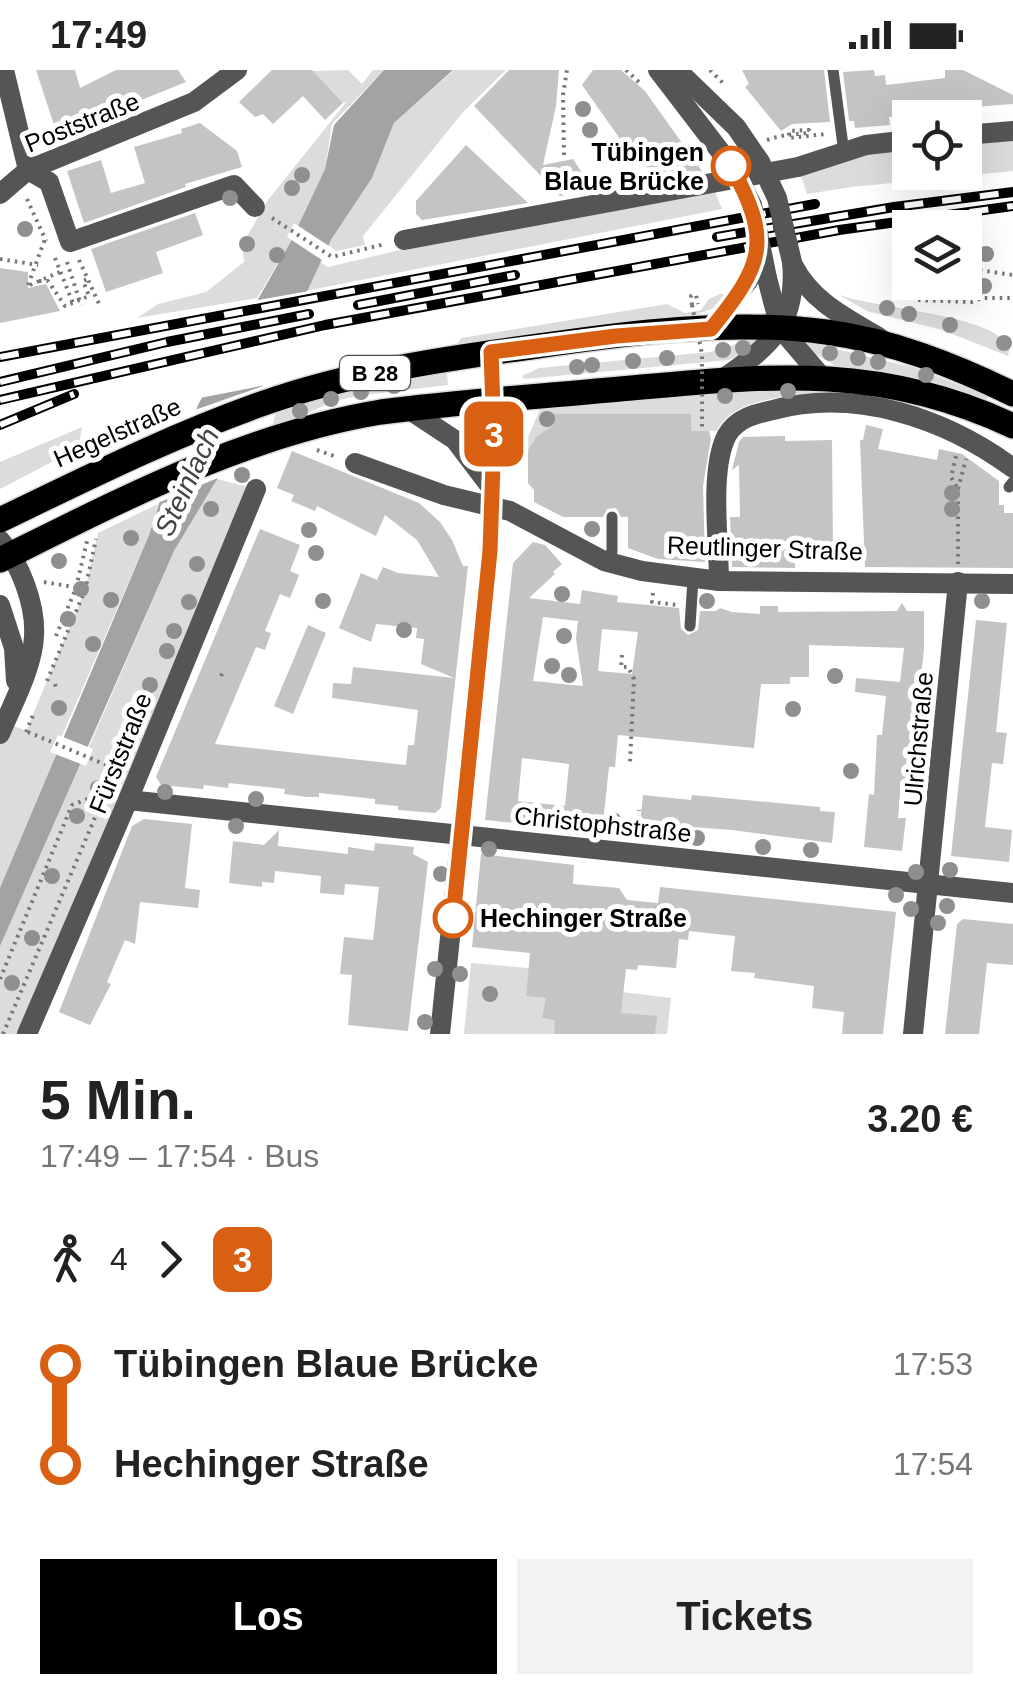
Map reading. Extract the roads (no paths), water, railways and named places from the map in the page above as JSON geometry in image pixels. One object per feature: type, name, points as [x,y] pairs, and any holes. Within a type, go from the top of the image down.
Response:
[{"type":"main road","name":"B 28","points":[[256,408],[384,371],[705,319],[842,335],[894,346],[1013,394]]},
{"type":"main road","name":"B 28","points":[[4,551],[246,449],[332,421],[408,408],[721,380],[821,376],[930,394],[1011,425]]},
{"type":"main road","name":"Hegelstraße","points":[[0,520],[157,443],[256,408]]},
{"type":"main road","points":[[246,449],[264,422],[256,408]]},
{"type":"street","points":[[4,70],[28,170],[49,182],[70,242],[234,186],[255,207]]},
{"type":"street","name":"Poststraße","points":[[0,194],[28,170],[194,102],[237,70]]},
{"type":"street","points":[[658,70],[732,168],[752,206],[759,238],[758,279],[780,328],[821,376]]},
{"type":"street","points":[[677,70],[723,114],[760,162],[777,198],[793,265],[792,298],[780,328]]},
{"type":"street","points":[[705,130],[723,114]]},
{"type":"street","points":[[982,134],[1013,131]]},
{"type":"street","points":[[404,240],[662,185],[798,167],[866,145],[892,142]]},
{"type":"street","points":[[793,265],[817,298],[894,346]]},
{"type":"street","points":[[705,319],[758,279]]},
{"type":"street","name":"B 28","points":[[721,380],[763,351],[780,328]]},
{"type":"street","points":[[440,1034],[493,498],[491,352]]},
{"type":"street","points":[[719,580],[719,464],[729,431],[750,416],[817,403],[857,404],[900,412],[962,436],[1012,479]]},
{"type":"street","points":[[408,408],[455,440],[493,498]]},
{"type":"street","name":"Reutlinger Straße","points":[[355,463],[444,495],[493,498],[604,561],[642,571],[719,580],[1013,584]]},
{"type":"street","name":"Fürststraße","points":[[28,1034],[256,489]]},
{"type":"street","points":[[0,734],[34,636],[28,598],[4,551]]},
{"type":"street","name":"Ulrichstraße","points":[[913,1034],[958,582]]},
{"type":"street","points":[[0,605],[17,665],[13,700]]},
{"type":"street","name":"Christophstraße","points":[[128,800],[1013,893]]},
{"type":"lane","points":[[833,70],[844,153]]},
{"type":"lane","points":[[604,561],[612,552],[612,517]]},
{"type":"lane","points":[[690,626],[694,578]]},
{"type":"water","name":"Steinlach","points":[[384,70],[453,70],[394,123],[372,178],[331,240],[228,461],[174,551],[0,946],[0,888],[149,535],[199,403],[290,243],[325,169],[334,125]]},
{"type":"railway","points":[[717,237],[894,207],[1013,192]]},
{"type":"railway","points":[[0,357],[815,204]]},
{"type":"railway","points":[[0,400],[325,325],[839,230],[1013,206]]},
{"type":"railway","points":[[358,305],[515,275]]},
{"type":"railway","points":[[0,382],[167,342],[309,314]]},
{"type":"railway","points":[[0,425],[74,394]]},
{"type":"place","name":"Tübingen Blaue Brücke","points":[[731,166]]},
{"type":"place","name":"Hechinger Straße","points":[[453,918]]}]
